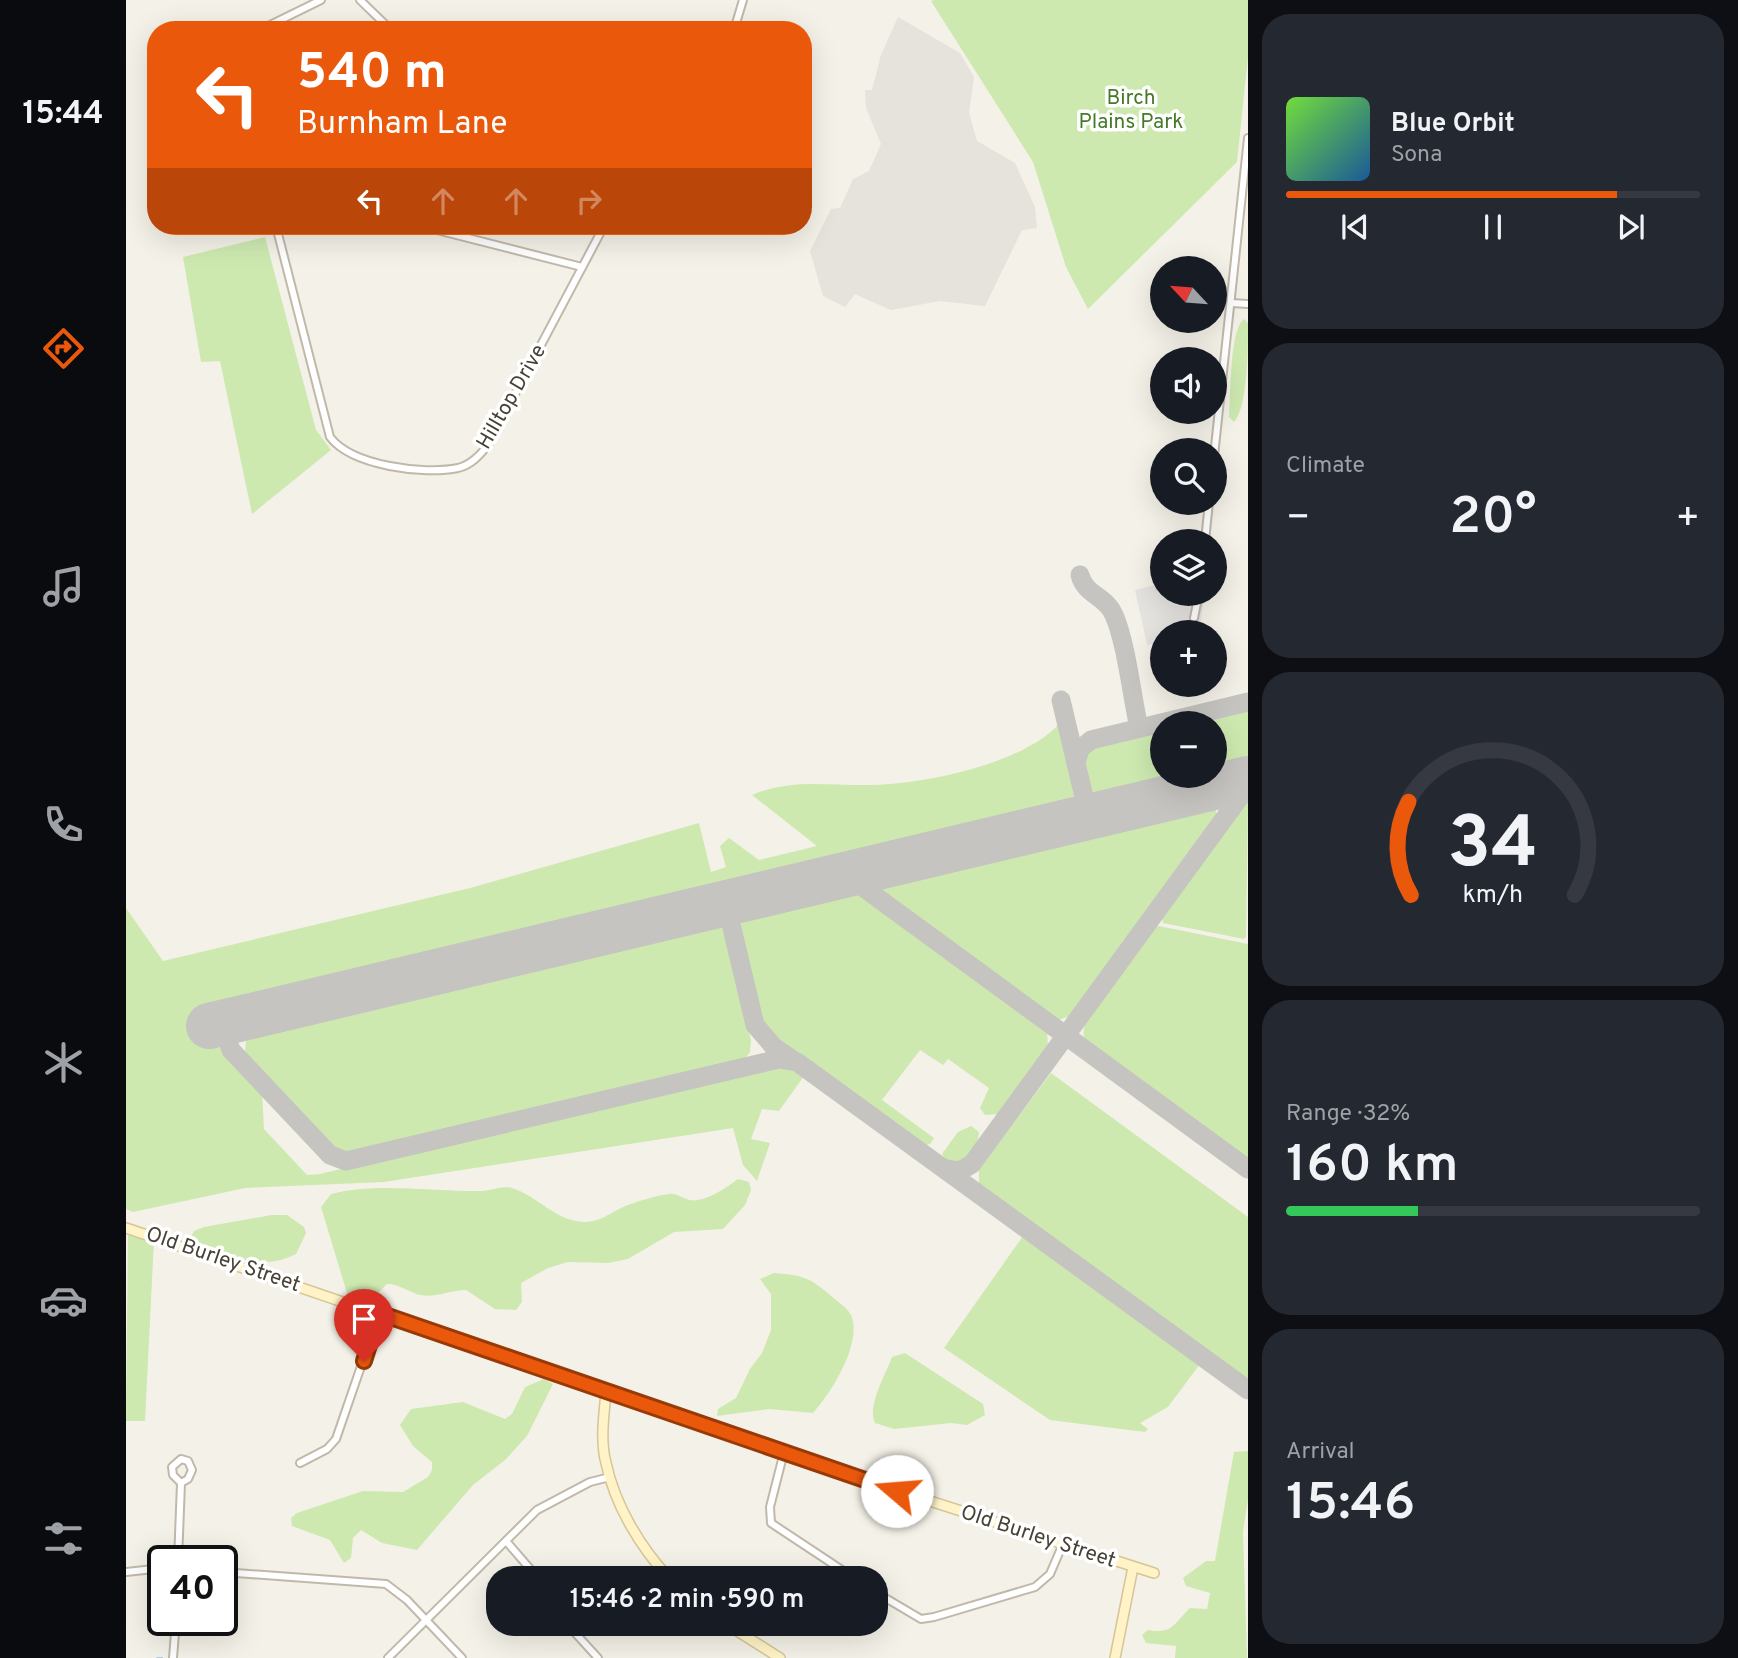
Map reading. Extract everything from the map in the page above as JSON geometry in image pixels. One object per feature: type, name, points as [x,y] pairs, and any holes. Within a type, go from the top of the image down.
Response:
[{"type":"main road","name":"Old Burley Street","points":[[127,1228],[1062,1546],[1154,1573]]},
{"type":"main road","points":[[606,1392],[603,1435],[610,1477],[620,1505],[639,1539],[660,1566]]},
{"type":"main road","points":[[1115,1658],[1133,1567]]},
{"type":"main road","points":[[745,1636],[780,1658]]},
{"type":"street","points":[[278,21],[321,0]]},
{"type":"street","points":[[360,0],[382,21]]},
{"type":"street","points":[[737,21],[743,0]]},
{"type":"street","points":[[1216,438],[1248,138]]},
{"type":"street","name":"Hilltop Drive","points":[[278,235],[330,437],[348,454],[415,469],[458,468],[473,460],[488,445],[599,235]]},
{"type":"street","points":[[456,235],[582,267]]},
{"type":"street","points":[[1231,303],[1248,304]]},
{"type":"street","points":[[1194,618],[1196,606]]},
{"type":"street","points":[[300,1463],[327,1449],[336,1440],[379,1313]]},
{"type":"street","points":[[784,1452],[770,1507],[771,1523],[836,1566]]},
{"type":"street","points":[[387,1658],[549,1501],[590,1482],[610,1477]]},
{"type":"street","points":[[179,1545],[181,1483]]},
{"type":"street","points":[[506,1541],[528,1566]]},
{"type":"street","points":[[888,1600],[920,1619],[1035,1587],[1050,1574],[1062,1546]]},
{"type":"street","points":[[126,1572],[147,1570]]},
{"type":"street","points":[[238,1573],[377,1581],[393,1588],[462,1658]]},
{"type":"street","points":[[173,1658],[175,1636]]},
{"type":"street","points":[[578,1636],[598,1658]]},
{"type":"shaded area","points":[[898,17],[960,53],[974,77],[969,113],[977,141],[1015,163],[1035,207],[1037,228],[1022,230],[985,306],[940,301],[891,310],[855,294],[845,307],[823,296],[810,251],[831,209],[840,208],[853,179],[869,171],[881,144],[866,108],[865,90],[872,90],[881,55]]},
{"type":"shaded area","points":[[1150,586],[1150,606],[1203,606],[1201,620],[1150,620],[1150,644],[1147,645],[1135,590]]},
{"type":"green space","name":"Birch Plains Park","points":[[1248,0],[1248,57],[1237,162],[1088,309],[1066,267],[1033,162],[931,1]]},
{"type":"green space","points":[[265,237],[316,430],[331,450],[252,514],[220,361],[201,362],[183,257]]},
{"type":"green space","points":[[1244,319],[1248,323],[1246,376],[1242,404],[1234,422],[1229,417],[1233,350],[1239,326]]},
{"type":"green space","points":[[1248,709],[1248,763],[1227,768],[1227,714]]},
{"type":"green space","points":[[1059,724],[1076,790],[1073,799],[1064,807],[205,1012],[214,1042],[262,1092],[264,1129],[307,1175],[781,1064],[804,1076],[779,1111],[762,1109],[751,1139],[770,1143],[757,1181],[743,1165],[733,1128],[384,1182],[245,1188],[133,1212],[126,1209],[126,908],[163,961],[470,888],[699,823],[711,872],[726,867],[720,846],[729,838],[759,860],[817,846],[752,795],[793,785],[885,784],[939,777],[995,762],[1020,751]]},
{"type":"green space","points":[[1150,732],[1150,786],[1106,797],[1090,791],[1085,763],[1093,748]]},
{"type":"green space","points":[[1248,801],[1246,937],[1244,939],[1163,923],[1162,918]]},
{"type":"green space","points":[[1209,805],[1216,810],[1216,818],[1072,1015],[1059,1020],[1049,1017],[878,891],[883,882]]},
{"type":"green space","points":[[848,890],[862,895],[1047,1031],[1048,1047],[999,1114],[985,1115],[980,1108],[989,1088],[948,1059],[943,1065],[920,1050],[882,1100],[934,1138],[930,1144],[923,1146],[769,1031],[759,1014],[740,930],[742,920],[749,914]]},
{"type":"green space","points":[[711,922],[722,928],[726,936],[751,1040],[750,1052],[743,1061],[347,1155],[337,1152],[245,1054],[246,1040],[254,1032]]},
{"type":"green space","points":[[1155,927],[1248,944],[1248,1163],[1089,1047],[1085,1041],[1087,1020]]},
{"type":"green space","points":[[1051,1073],[1248,1217],[1248,1383],[979,1186],[979,1169]]},
{"type":"green space","points":[[971,1126],[979,1132],[977,1145],[961,1164],[947,1163],[942,1154],[958,1132]]},
{"type":"green space","points":[[738,1179],[749,1182],[751,1190],[745,1205],[723,1229],[674,1232],[628,1259],[608,1263],[568,1262],[548,1268],[521,1283],[522,1302],[516,1310],[495,1309],[466,1290],[426,1296],[387,1284],[363,1308],[350,1303],[321,1207],[331,1194],[349,1190],[387,1188],[480,1191],[508,1187],[555,1213],[584,1222],[607,1216],[648,1198],[675,1194],[689,1200],[702,1199]]},
{"type":"green space","points":[[272,1215],[287,1215],[304,1227],[306,1233],[296,1254],[269,1262],[256,1262],[229,1257],[189,1241],[194,1231],[204,1227]]},
{"type":"green space","points":[[128,1231],[154,1240],[145,1421],[126,1421]]},
{"type":"green space","points":[[1023,1236],[1200,1364],[1168,1407],[1140,1423],[1148,1429],[1145,1432],[1050,1420],[944,1348]]},
{"type":"green space","points":[[774,1273],[808,1280],[846,1308],[854,1326],[849,1353],[836,1381],[813,1413],[769,1409],[717,1416],[718,1409],[736,1398],[750,1369],[762,1353],[771,1330],[771,1294],[760,1279]]},
{"type":"green space","points":[[905,1353],[983,1404],[985,1415],[967,1425],[951,1423],[894,1429],[875,1423],[873,1408],[881,1382],[892,1357]]},
{"type":"green space","points":[[544,1379],[553,1384],[527,1436],[505,1460],[473,1485],[417,1550],[382,1543],[361,1530],[353,1538],[351,1558],[344,1563],[330,1540],[292,1526],[291,1518],[297,1513],[363,1491],[403,1492],[428,1477],[432,1462],[413,1446],[400,1425],[411,1409],[463,1402],[505,1419],[512,1414],[525,1387]]},
{"type":"green space","points":[[1248,1451],[1248,1499],[1243,1532],[1247,1658],[1175,1658],[1176,1646],[1146,1643],[1142,1635],[1148,1630],[1168,1629],[1190,1608],[1207,1609],[1210,1593],[1186,1586],[1183,1578],[1206,1561],[1215,1561],[1234,1452]]},
{"type":"waterway","points":[[157,1658],[162,1658]]},
{"type":"taxiway","points":[[1080,575],[1086,587],[1106,604],[1114,615],[1125,654],[1139,728]]},
{"type":"taxiway","points":[[1061,700],[1085,801],[1084,810],[1076,820]]},
{"type":"taxiway","points":[[1076,763],[1080,749],[1091,740],[1248,702]]},
{"type":"taxiway","points":[[945,1169],[960,1171],[972,1164],[1248,786]]},
{"type":"taxiway","points":[[1211,788],[1228,794],[1231,810]]},
{"type":"taxiway","points":[[845,874],[1248,1169]]},
{"type":"taxiway","points":[[726,903],[755,1025],[773,1046],[793,1060]]},
{"type":"taxiway","points":[[238,1020],[226,1036],[231,1050],[330,1155],[346,1161],[779,1059],[797,1062],[1248,1390]]},
{"type":"runway","points":[[209,1026],[1248,779]]},
{"type":"route","points":[[364,1361],[379,1313],[897,1491]]}]
